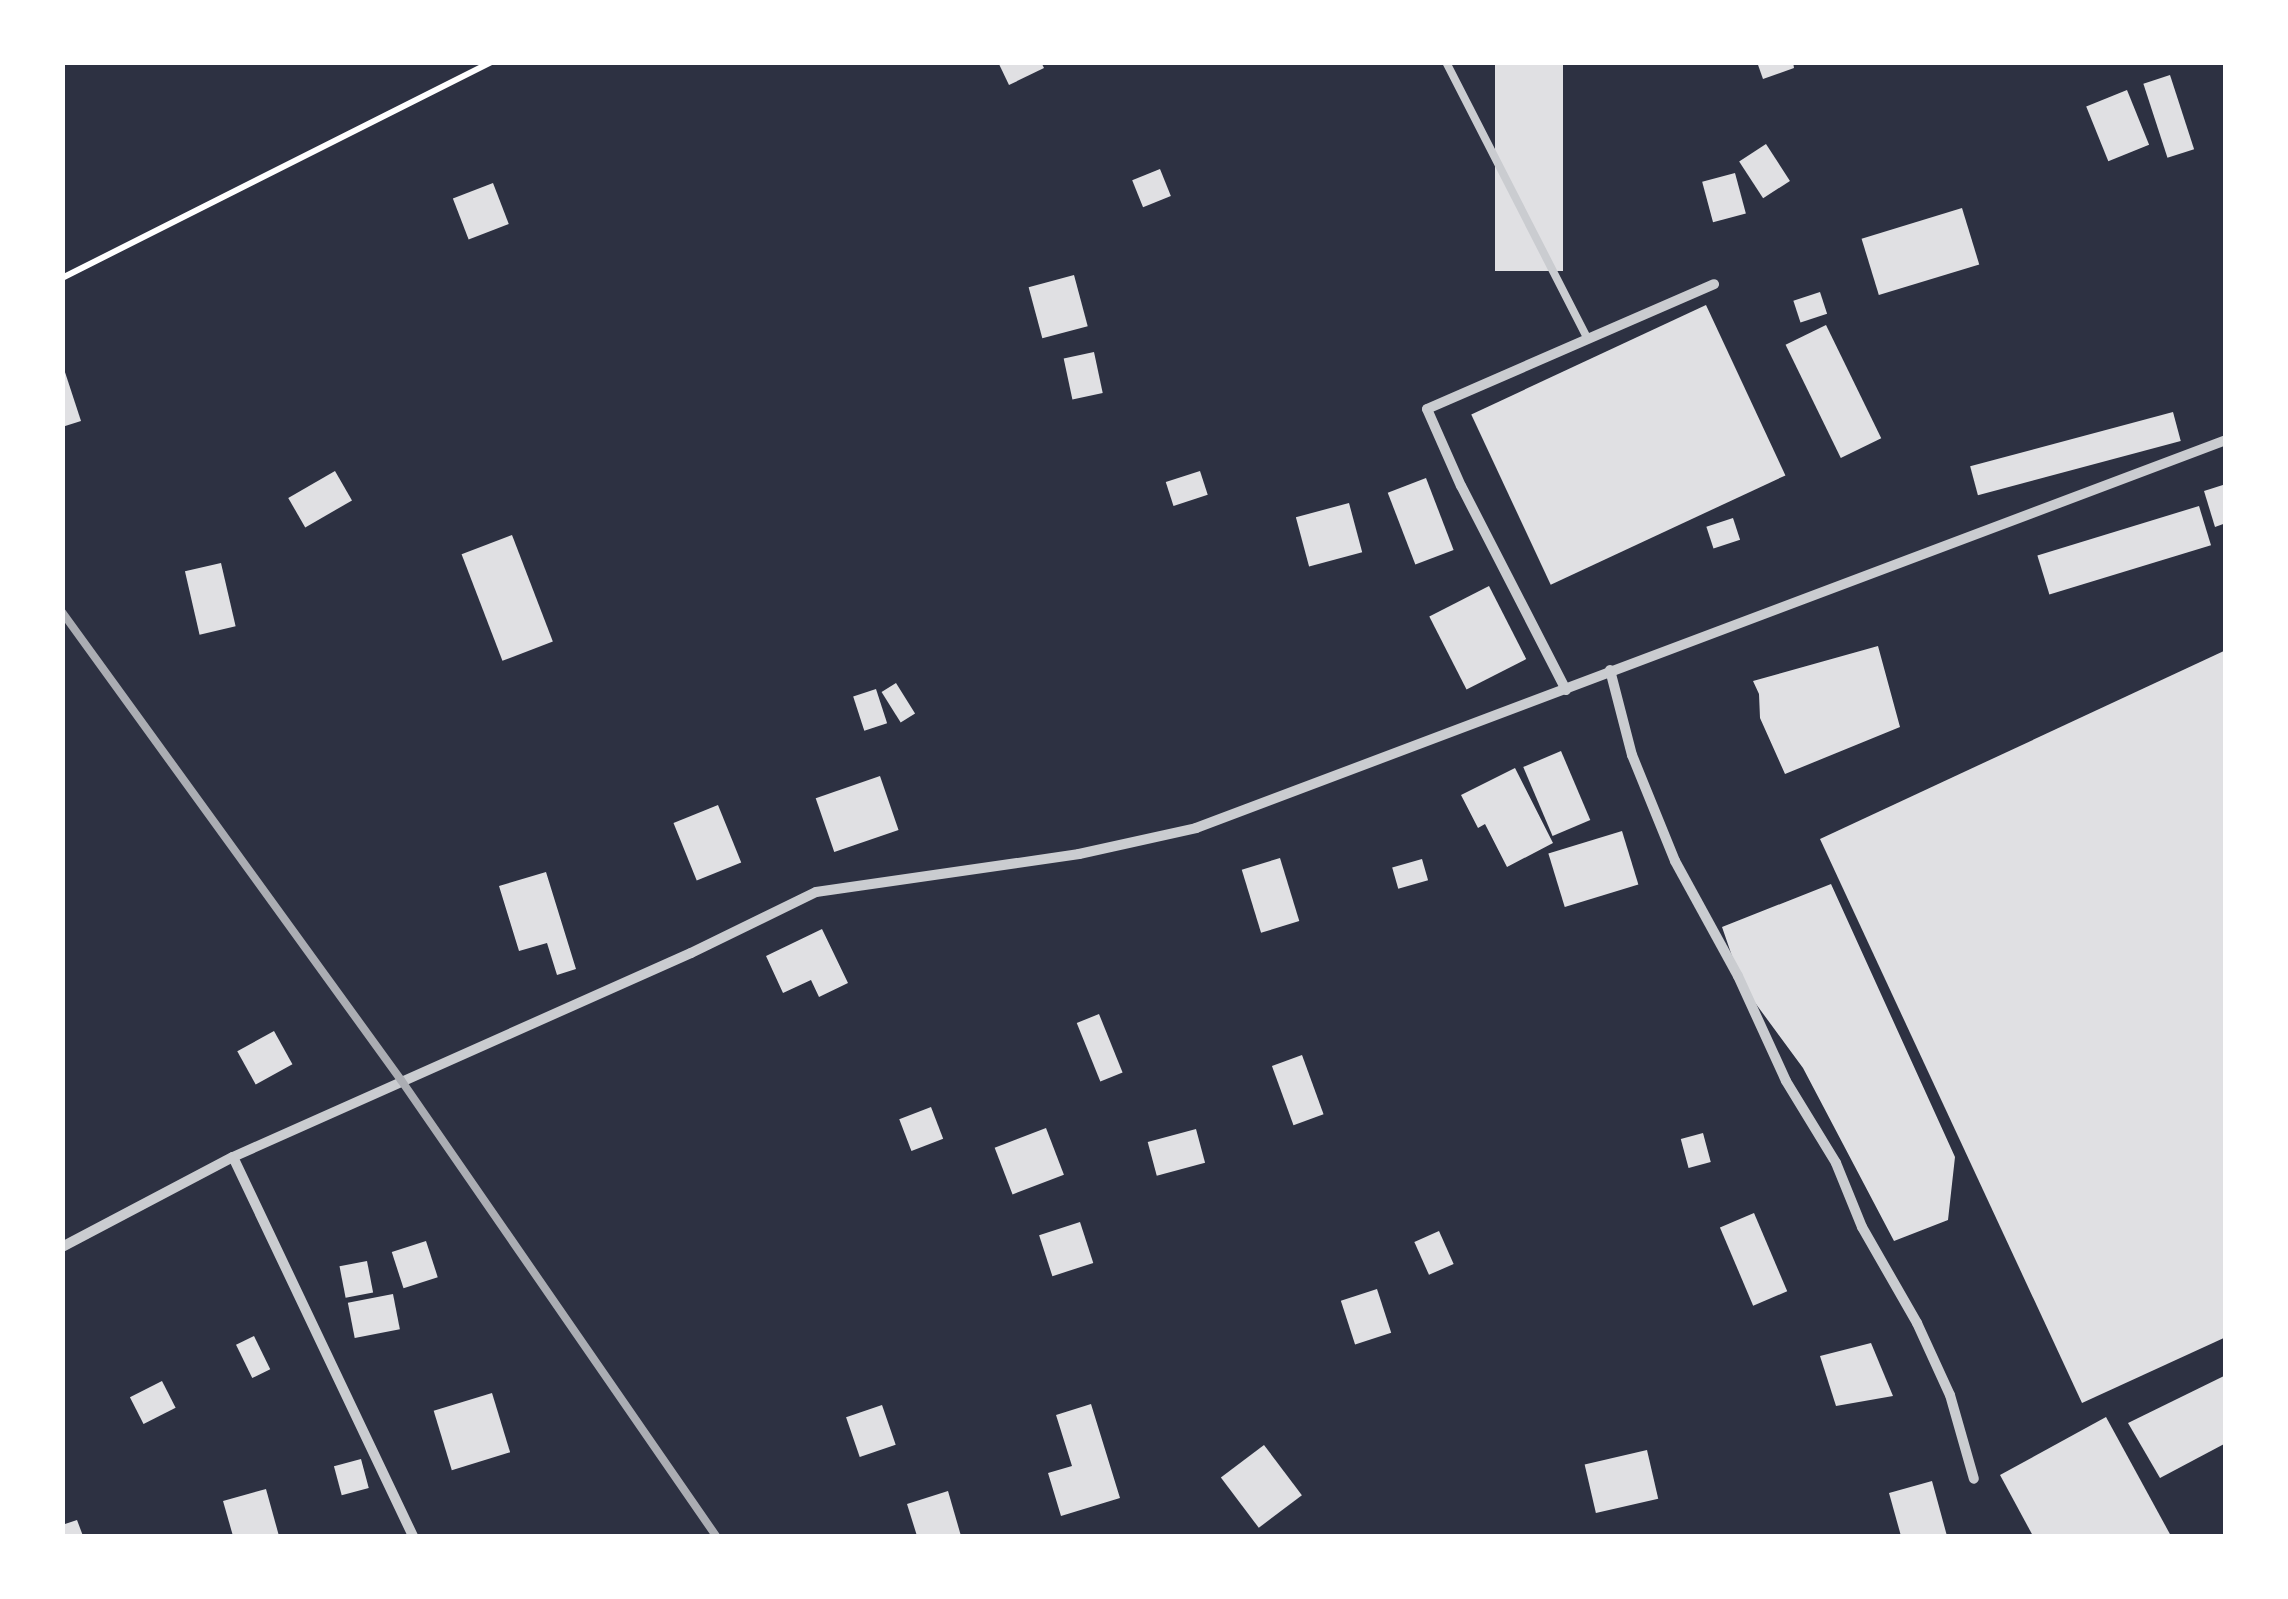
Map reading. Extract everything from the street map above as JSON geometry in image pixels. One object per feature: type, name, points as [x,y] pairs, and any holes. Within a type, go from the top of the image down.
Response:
[{"type":"street","points":[[1566,690],[1461,486],[1427,409],[1714,284]]},
{"type":"street","points":[[62,1247],[233,1157],[691,953],[816,892],[1079,854],[1196,828],[2226,440]]},
{"type":"street","points":[[1610,670],[1632,755],[1674,862],[1738,976],[1786,1081],[1836,1163],[1862,1227],[1917,1323],[1950,1396],[1974,1479]]},
{"type":"street","points":[[233,1157],[414,1536]]},
{"type":"lane","points":[[1446,62],[1588,338]]},
{"type":"path","points":[[62,278],[492,62]]},
{"type":"building","points":[[998,62],[1041,62],[1044,68],[1009,85]]},
{"type":"building","points":[[1495,62],[1563,62],[1563,271],[1495,271]]},
{"type":"building","points":[[1757,62],[1793,62],[1794,68],[1763,79]]},
{"type":"building","points":[[2170,75],[2194,149],[2167,158],[2143,84]]},
{"type":"building","points":[[2127,90],[2149,145],[2108,161],[2086,106]]},
{"type":"building","points":[[1766,144],[1790,181],[1763,198],[1739,161]]},
{"type":"building","points":[[1160,169],[1171,196],[1143,207],[1132,180]]},
{"type":"building","points":[[1735,173],[1746,214],[1713,222],[1702,182]]},
{"type":"building","points":[[493,183],[509,224],[469,239],[453,198]]},
{"type":"building","points":[[1962,208],[1979,264],[1879,295],[1862,239]]},
{"type":"building","points":[[1074,275],[1088,326],[1042,338],[1029,287]]},
{"type":"building","points":[[1820,292],[1827,314],[1800,323],[1793,301]]},
{"type":"building","points":[[1706,305],[1785,475],[1551,585],[1471,414]]},
{"type":"building","points":[[1826,325],[1881,438],[1841,458],[1786,345]]},
{"type":"building","points":[[1094,352],[1103,393],[1072,400],[1064,358]]},
{"type":"building","points":[[62,363],[81,421],[62,427]]},
{"type":"building","points":[[2173,412],[2181,441],[1978,495],[1970,466]]},
{"type":"building","points":[[335,471],[352,500],[305,527],[288,498]]},
{"type":"building","points":[[1200,471],[1208,495],[1173,506],[1166,482]]},
{"type":"building","points":[[1426,478],[1454,550],[1415,565],[1388,493]]},
{"type":"building","points":[[2226,484],[2226,523],[2215,527],[2204,491]]},
{"type":"building","points":[[1349,503],[1362,552],[1309,566],[1296,517]]},
{"type":"building","points":[[2199,506],[2211,545],[2049,595],[2037,555]]},
{"type":"building","points":[[1733,518],[1740,540],[1713,549],[1706,527]]},
{"type":"building","points":[[512,535],[553,641],[502,661],[462,554]]},
{"type":"building","points":[[221,563],[236,626],[200,635],[185,571]]},
{"type":"building","points":[[1489,586],[1526,659],[1467,689],[1429,616]]},
{"type":"building","points":[[1878,646],[1900,727],[1785,774],[1760,718],[1759,694],[1753,681]]},
{"type":"building","points":[[2226,650],[2226,1337],[2082,1403],[1820,839]]},
{"type":"building","points":[[896,683],[915,714],[901,723],[882,692]]},
{"type":"building","points":[[876,689],[887,723],[864,731],[853,696]]},
{"type":"building","points":[[1561,751],[1590,820],[1553,836],[1523,767]]},
{"type":"building","points":[[1515,768],[1553,843],[1507,867],[1485,824],[1478,828],[1461,795]]},
{"type":"building","points":[[880,776],[899,830],[834,852],[816,798]]},
{"type":"building","points":[[718,805],[741,862],[697,880],[673,823]]},
{"type":"building","points":[[1622,831],[1638,885],[1565,907],[1548,854]]},
{"type":"building","points":[[1280,858],[1299,921],[1261,933],[1242,870]]},
{"type":"building","points":[[1422,859],[1428,880],[1398,889],[1392,868]]},
{"type":"building","points":[[546,872],[576,969],[557,975],[547,943],[519,951],[499,886]]},
{"type":"building","points":[[1831,884],[1955,1157],[1948,1220],[1894,1241],[1803,1068],[1742,985],[1722,927]]},
{"type":"building","points":[[822,929],[848,983],[819,997],[811,980],[783,993],[766,956]]},
{"type":"building","points":[[1099,1014],[1123,1072],[1100,1081],[1077,1023]]},
{"type":"building","points":[[274,1031],[292,1064],[256,1085],[237,1051]]},
{"type":"building","points":[[1302,1055],[1324,1114],[1293,1125],[1272,1066]]},
{"type":"building","points":[[931,1107],[943,1139],[911,1151],[899,1119]]},
{"type":"building","points":[[1046,1128],[1064,1175],[1013,1194],[995,1148]]},
{"type":"building","points":[[1196,1129],[1205,1163],[1157,1176],[1148,1142]]},
{"type":"building","points":[[1703,1133],[1711,1162],[1689,1168],[1681,1139]]},
{"type":"building","points":[[1754,1213],[1787,1291],[1753,1306],[1720,1227]]},
{"type":"building","points":[[1080,1222],[1093,1263],[1052,1276],[1039,1235]]},
{"type":"building","points":[[1439,1231],[1454,1264],[1429,1275],[1414,1242]]},
{"type":"building","points":[[426,1241],[438,1277],[404,1288],[392,1252]]},
{"type":"building","points":[[367,1261],[373,1292],[346,1298],[340,1266]]},
{"type":"building","points":[[1377,1289],[1391,1333],[1355,1344],[1341,1301]]},
{"type":"building","points":[[393,1294],[400,1329],[355,1338],[348,1303]]},
{"type":"building","points":[[254,1336],[270,1369],[252,1378],[236,1345]]},
{"type":"building","points":[[1871,1343],[1893,1396],[1836,1406],[1820,1356]]},
{"type":"building","points":[[2226,1375],[2226,1443],[2160,1478],[2128,1423]]},
{"type":"building","points":[[162,1381],[176,1408],[144,1424],[130,1397]]},
{"type":"building","points":[[492,1393],[510,1452],[452,1470],[434,1411]]},
{"type":"building","points":[[1091,1404],[1120,1498],[1061,1516],[1048,1473],[1072,1466],[1056,1415]]},
{"type":"building","points":[[882,1405],[896,1445],[860,1457],[846,1417]]},
{"type":"building","points":[[2106,1417],[2171,1536],[2033,1536],[2000,1475]]},
{"type":"building","points":[[1264,1445],[1302,1495],[1259,1528],[1221,1477]]},
{"type":"building","points":[[1647,1450],[1658,1499],[1596,1513],[1585,1464]]},
{"type":"building","points":[[361,1459],[369,1488],[342,1495],[334,1466]]},
{"type":"building","points":[[1932,1481],[1947,1536],[1901,1536],[1889,1493]]},
{"type":"building","points":[[266,1489],[279,1536],[233,1536],[223,1501]]},
{"type":"building","points":[[948,1491],[961,1536],[917,1536],[907,1504]]},
{"type":"building","points":[[77,1520],[83,1536],[62,1536],[62,1525]]},
{"type":"railway","points":[[62,612],[401,1080],[716,1536]]}]
